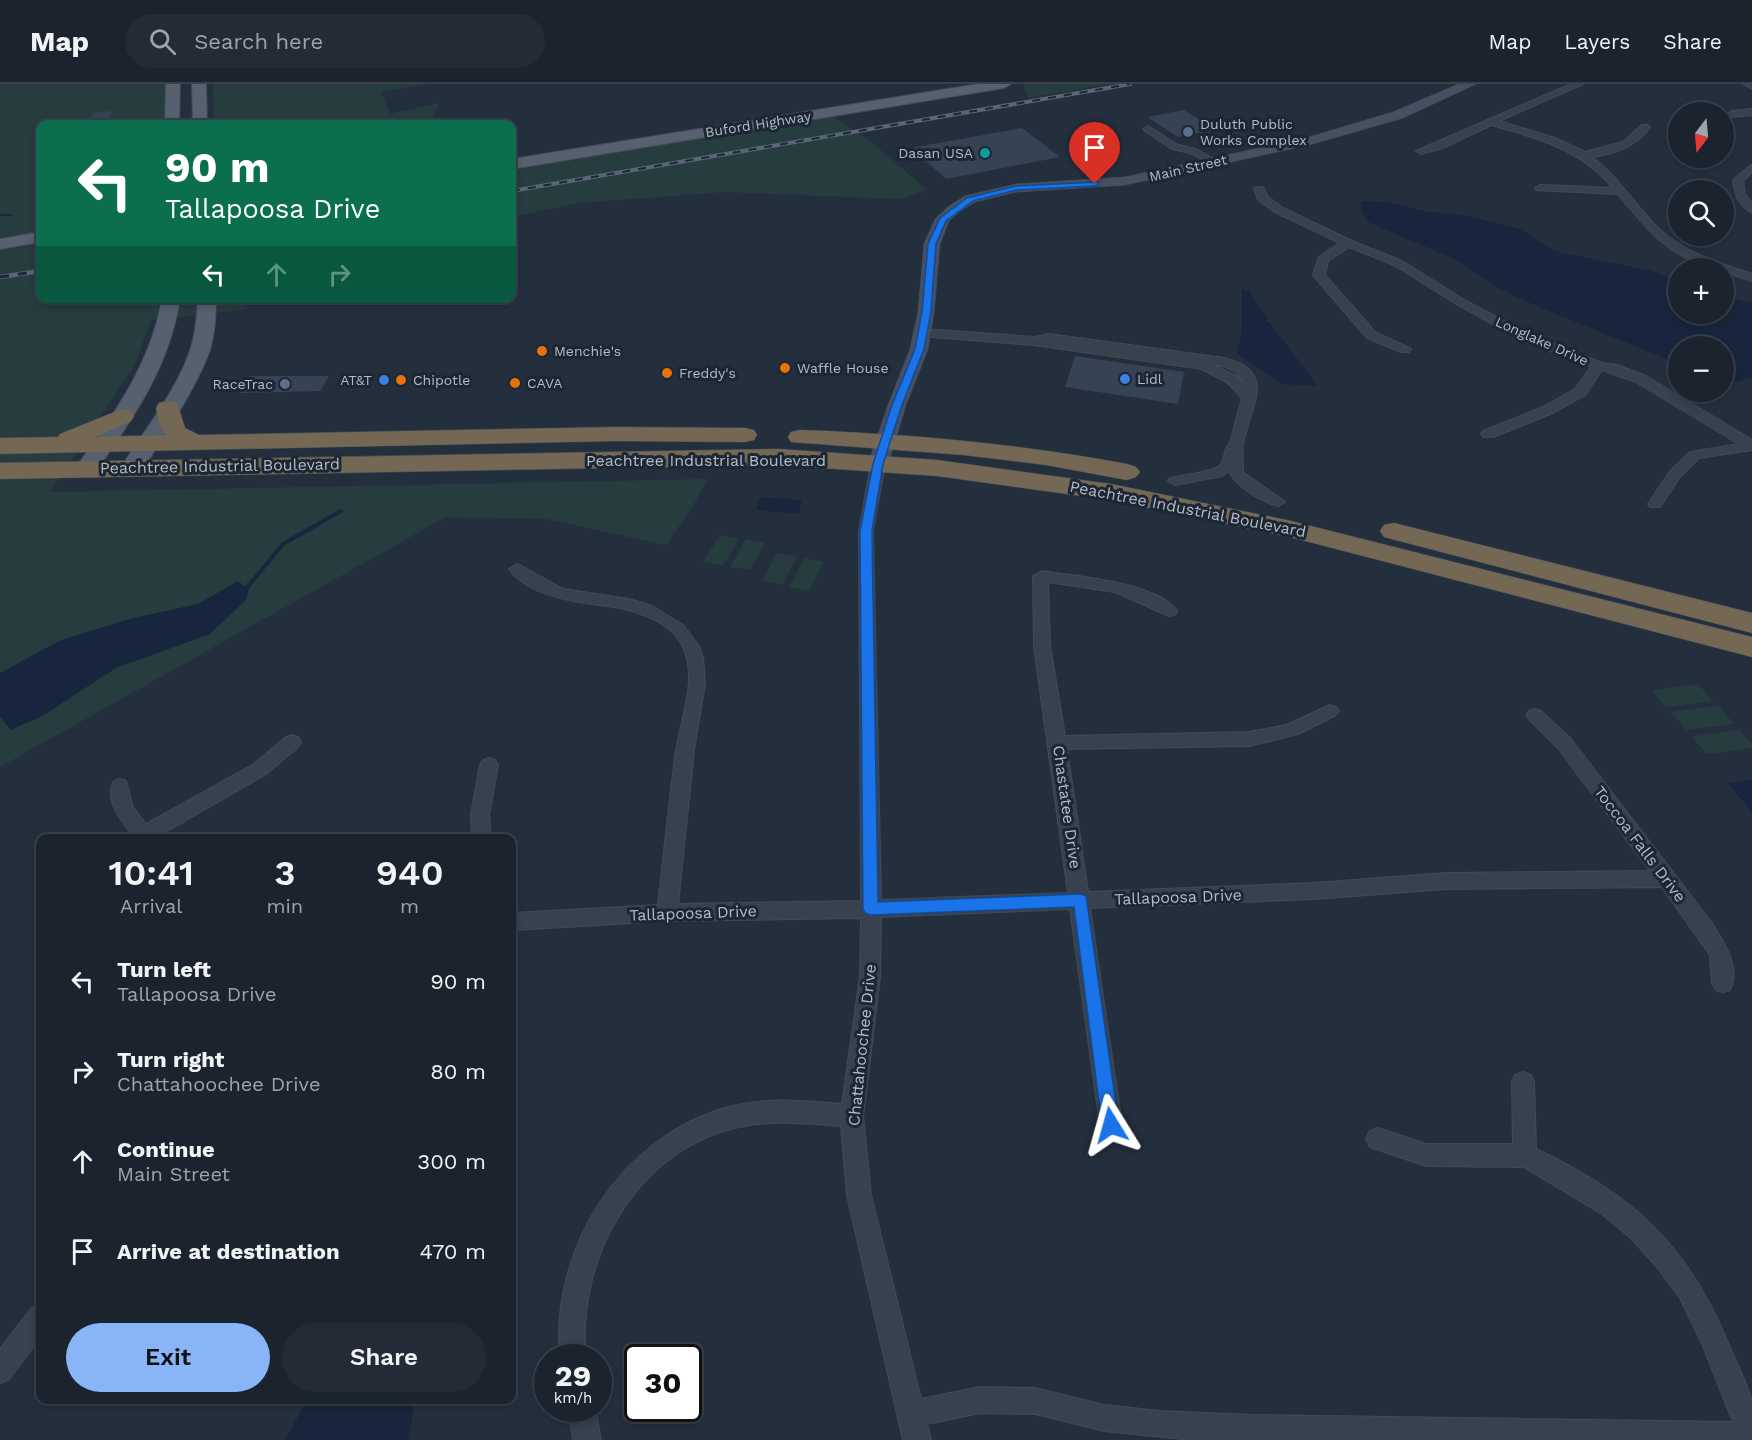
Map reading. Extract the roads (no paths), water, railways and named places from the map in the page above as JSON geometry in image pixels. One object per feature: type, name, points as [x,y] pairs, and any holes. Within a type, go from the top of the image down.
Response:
[{"type":"highway","points":[[168,408],[172,429],[181,437],[200,443]]},
{"type":"highway","points":[[41,445],[71,439],[122,416]]},
{"type":"highway","name":"Peachtree Industrial Boulevard","points":[[0,446],[616,434],[757,435],[882,452],[1002,476],[1111,492],[1280,526],[1752,647]]},
{"type":"highway","name":"Peachtree Industrial Boulevard","points":[[0,471],[778,457],[882,452],[1012,453],[1112,469],[1278,502],[1752,622]]},
{"type":"main road","points":[[172,84],[172,120]]},
{"type":"main road","points":[[199,84],[200,120]]},
{"type":"main road","name":"Buford Highway","points":[[516,163],[1004,84]]},
{"type":"main road","points":[[0,244],[36,238]]},
{"type":"main road","points":[[86,469],[122,416],[163,340],[170,319],[171,303]]},
{"type":"main road","points":[[181,303],[186,317],[192,322],[206,322]]},
{"type":"main road","points":[[132,468],[198,355],[206,322],[207,303]]},
{"type":"street","name":"Main Street","points":[[882,452],[923,333],[932,244],[942,219],[970,199],[1016,188],[1125,181],[1214,162],[1364,126],[1400,114],[1470,84]]},
{"type":"street","points":[[1420,151],[1440,146],[1579,84]]},
{"type":"street","points":[[1747,84],[1752,86]]},
{"type":"street","points":[[1734,114],[1752,112]]},
{"type":"street","points":[[1491,122],[1584,155],[1614,181],[1655,232],[1677,248],[1752,278]]},
{"type":"street","points":[[1584,155],[1623,145],[1642,133],[1645,127]]},
{"type":"street","points":[[1148,129],[1175,147],[1203,154],[1214,162]]},
{"type":"street","points":[[1751,168],[1738,180],[1740,196],[1752,209]]},
{"type":"street","points":[[1540,188],[1620,191]]},
{"type":"street","name":"Longlake Drive","points":[[1259,189],[1263,199],[1279,210],[1348,243],[1398,263],[1462,303],[1522,336],[1599,366],[1641,379],[1752,446]]},
{"type":"street","points":[[1348,243],[1323,259],[1319,275],[1371,335],[1405,349]]},
{"type":"street","points":[[923,333],[1035,341],[1205,366],[1233,380],[1249,397],[1236,445],[1233,446],[1227,465],[1217,473],[1174,481]]},
{"type":"street","points":[[1488,434],[1548,410],[1580,392],[1599,366]]},
{"type":"street","points":[[1236,445],[1238,447],[1236,473],[1252,487],[1278,502]]},
{"type":"street","points":[[1655,504],[1675,474],[1695,455],[1752,446]]},
{"type":"street","name":"Chattahoochee Drive","points":[[882,452],[866,531],[870,977],[852,1116],[859,1195],[917,1440]]},
{"type":"street","points":[[517,568],[542,587],[571,596],[642,608],[663,618],[678,630],[690,646],[696,664],[695,691],[687,739],[667,913]]},
{"type":"street","name":"Chastatee Drive","points":[[1111,1125],[1081,900],[1039,625],[1041,576],[1118,587],[1149,599],[1169,610]]},
{"type":"street","points":[[1058,742],[1249,739],[1280,734],[1308,725],[1330,711]]},
{"type":"street","name":"Toccoa Falls Drive","points":[[1535,715],[1563,743],[1704,928],[1720,953],[1723,983]]},
{"type":"street","points":[[149,834],[260,769],[292,742]]},
{"type":"street","points":[[481,834],[480,814],[489,765]]},
{"type":"street","points":[[120,786],[124,810],[142,834]]},
{"type":"street","name":"Tallapoosa Drive","points":[[516,922],[667,913],[870,909],[1314,891],[1384,883],[1439,880],[1665,879]]},
{"type":"street","points":[[1523,1082],[1525,1156]]},
{"type":"street","points":[[571,1344],[577,1286],[593,1238],[620,1192],[653,1160],[690,1133],[729,1118],[776,1111],[852,1116]]},
{"type":"street","points":[[912,1414],[980,1400],[1035,1401],[1104,1418],[1172,1425],[1250,1429],[1752,1436],[1711,1334],[1689,1289],[1667,1259],[1641,1230],[1611,1205],[1552,1169],[1525,1156],[1426,1155],[1378,1138]]},
{"type":"street","points":[[0,1370],[36,1323]]},
{"type":"street","points":[[584,1422],[587,1440]]},
{"type":"water","points":[[1363,201],[1388,202],[1429,212],[1464,215],[1520,229],[1554,251],[1648,270],[1668,277],[1668,324],[1734,324],[1734,299],[1752,303],[1752,378],[1734,382],[1734,336],[1668,336],[1668,360],[1523,300],[1499,288],[1452,258],[1368,222],[1362,212],[1361,203]]},
{"type":"water","points":[[1242,288],[1249,291],[1268,319],[1265,320],[1266,322],[1269,322],[1318,386],[1283,384],[1237,354],[1242,329]]},
{"type":"water","points":[[760,497],[802,500],[798,514],[756,510]]},
{"type":"water","points":[[238,581],[249,589],[246,600],[210,634],[116,668],[44,715],[11,730],[0,717],[0,673],[61,640],[133,618],[198,604]]},
{"type":"water","points":[[1752,780],[1752,812],[1728,783]]},
{"type":"water","points":[[305,1404],[414,1404],[408,1440],[285,1440]]},
{"type":"waterway","points":[[0,215],[11,215]]},
{"type":"waterway","points":[[245,590],[283,544],[341,511]]},
{"type":"railway","points":[[516,190],[1130,84]]},
{"type":"railway","points":[[0,277],[36,272]]},
{"type":"place","name":"Duluth Public Works Complex","points":[[1188,132]]},
{"type":"place","name":"Dasan USA","points":[[985,153]]},
{"type":"place","name":"Menchie's","points":[[542,351]]},
{"type":"place","name":"Waffle House","points":[[785,368]]},
{"type":"place","name":"Freddy's","points":[[667,373]]},
{"type":"place","name":"Lidl","points":[[1125,379]]},
{"type":"place","name":"AT&T","points":[[384,380]]},
{"type":"place","name":"Chipotle","points":[[401,380]]},
{"type":"place","name":"CAVA","points":[[515,383]]},
{"type":"place","name":"RaceTrac","points":[[285,384]]}]
